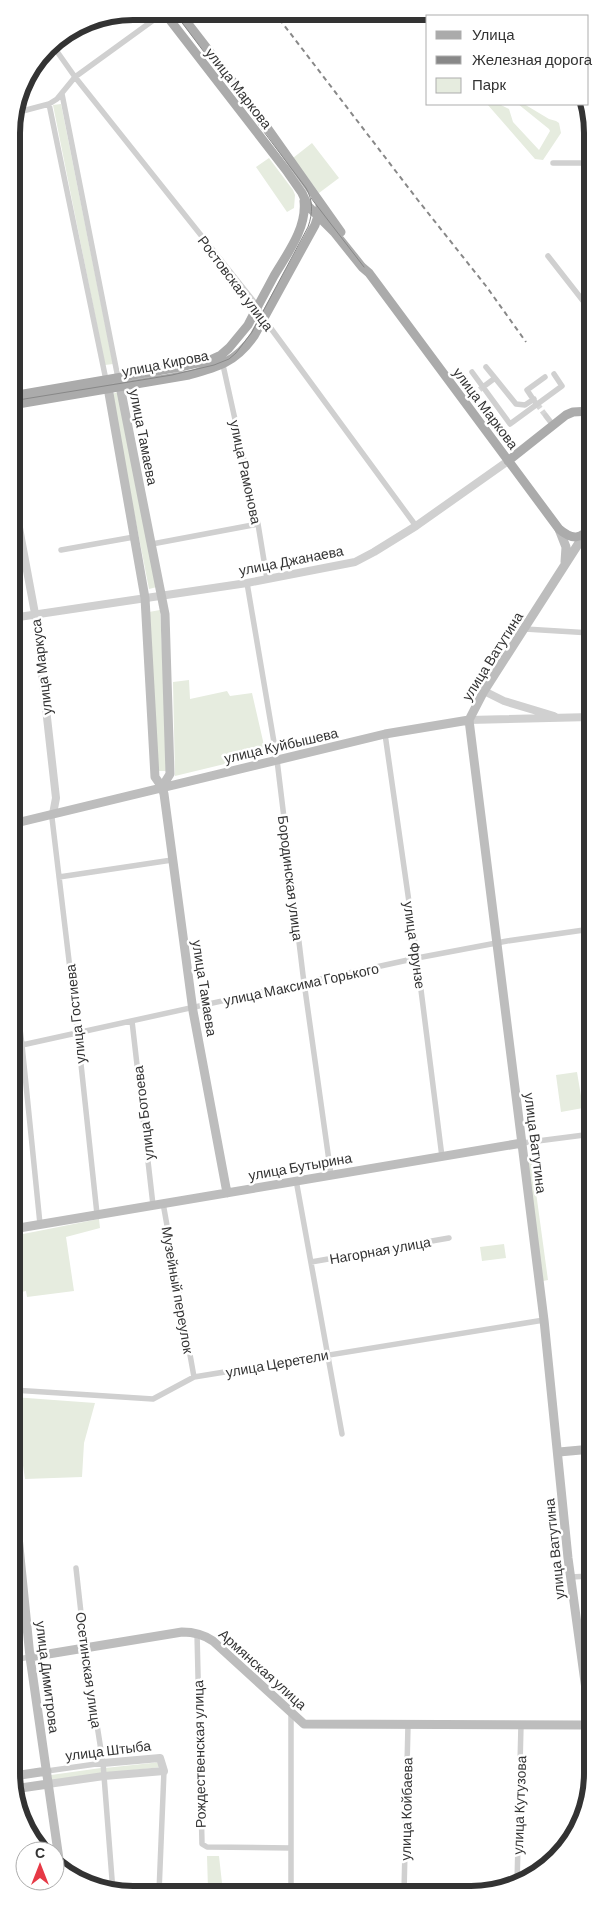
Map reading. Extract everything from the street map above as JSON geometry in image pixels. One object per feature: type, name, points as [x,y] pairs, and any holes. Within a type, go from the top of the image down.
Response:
[{"type":"main road","name":"улица Маркова","points":[[170,20],[286,170],[302,193],[304,200],[369,273],[559,529],[566,547],[565,565]]},
{"type":"main road","name":"улица Маркова","points":[[184,20],[254,109],[366,266],[369,273]]},
{"type":"main road","name":"улица Кирова","points":[[119,382],[210,360],[221,355],[240,337],[299,231],[304,213],[304,200]]},
{"type":"main road","name":"улица Кирова","points":[[20,395],[189,375],[223,365],[236,357],[247,346],[264,319],[311,234],[318,216],[320,204]]},
{"type":"main road","points":[[311,234],[325,227],[334,232]]},
{"type":"main road","name":"улица Тамаева","points":[[119,382],[165,614],[170,774],[162,787]]},
{"type":"main road","name":"улица Кирова","points":[[20,402],[107,384]]},
{"type":"main road","name":"улица Тамаева","points":[[107,384],[145,598],[155,777],[162,787],[193,1007],[227,1193]]},
{"type":"main road","name":"улица Джанаева","points":[[508,461],[566,415],[584,411]]},
{"type":"main road","points":[[559,529],[566,535],[580,537],[582,540]]},
{"type":"main road","name":"улица Ватутина","points":[[584,537],[484,692],[469,720],[544,1320],[559,1452],[570,1576],[584,1661]]},
{"type":"main road","name":"улица Куйбышева","points":[[20,822],[385,734],[469,720]]},
{"type":"main road","name":"улица Бутырина","points":[[20,1228],[522,1143]]},
{"type":"main road","points":[[559,1452],[584,1450]]},
{"type":"main road","name":"улица Димитрова","points":[[20,1559],[30,1657],[56,1841]]},
{"type":"main road","name":"Армянская улица","points":[[30,1657],[182,1632],[197,1633],[213,1641],[304,1724],[584,1726]]},
{"type":"main road","name":"улица Штыба","points":[[20,1775],[46,1771]]},
{"type":"main road","name":"улица Штыба","points":[[21,1788],[48,1784]]},
{"type":"street","points":[[22,111],[49,104],[62,94],[75,77],[153,20]]},
{"type":"street","name":"Ростовская улица","points":[[56,50],[257,307],[416,526]]},
{"type":"street","name":"улица Тамаева","points":[[62,94],[119,382]]},
{"type":"street","name":"улица Тамаева","points":[[49,104],[107,384]]},
{"type":"street","points":[[553,163],[584,163]]},
{"type":"street","points":[[548,256],[584,302]]},
{"type":"street","name":"улица Рамонова","points":[[223,365],[258,524],[267,580]]},
{"type":"street","points":[[486,367],[516,404],[525,405],[536,402]]},
{"type":"street","points":[[472,372],[510,424],[536,402],[562,386],[554,374]]},
{"type":"street","points":[[536,402],[528,390],[545,377]]},
{"type":"street","points":[[483,388],[495,378]]},
{"type":"street","points":[[546,416],[553,425]]},
{"type":"street","name":"улица Джанаева","points":[[20,617],[267,580],[356,562],[416,526],[508,461]]},
{"type":"street","points":[[152,544],[258,524]]},
{"type":"street","name":"улица Маркуса","points":[[20,537],[35,614],[56,793],[56,804],[53,814]]},
{"type":"street","points":[[61,550],[134,537]]},
{"type":"street","points":[[20,559],[25,558]]},
{"type":"street","name":"Бородинская улица","points":[[247,583],[276,760],[304,984],[331,1175]]},
{"type":"street","points":[[525,629],[584,633]]},
{"type":"street","name":"улица Куйбышева","points":[[484,692],[504,701],[559,717]]},
{"type":"street","name":"улица Куйбышева","points":[[469,720],[584,717]]},
{"type":"street","name":"улица Фрунзе","points":[[385,734],[417,958],[442,1157]]},
{"type":"street","name":"улица Гостиева","points":[[53,814],[97,1214]]},
{"type":"street","points":[[59,877],[172,860]]},
{"type":"street","name":"улица Максима Горького","points":[[22,1044],[417,958],[498,942],[584,930]]},
{"type":"street","name":"улица Ботоева","points":[[132,1020],[153,1205]]},
{"type":"street","points":[[20,1030],[40,1224]]},
{"type":"street","name":"улица Бутырина","points":[[522,1143],[584,1135]]},
{"type":"street","points":[[296,1180],[342,1434]]},
{"type":"street","name":"Музейный переулок","points":[[163,1203],[194,1377]]},
{"type":"street","name":"Нагорная улица","points":[[311,1262],[449,1238]]},
{"type":"street","name":"улица Церетели","points":[[20,1390],[152,1399],[194,1377],[544,1320]]},
{"type":"street","name":"Осетинская улица","points":[[76,1568],[85,1649],[103,1763],[112,1884]]},
{"type":"street","points":[[570,1576],[584,1576]]},
{"type":"street","name":"Рождественская улица","points":[[197,1633],[202,1844],[207,1847],[291,1848]]},
{"type":"street","name":"Армянская улица","points":[[20,1659],[30,1657]]},
{"type":"street","points":[[290,1712],[291,1886]]},
{"type":"street","name":"улица Койбаева","points":[[404,1886],[408,1725]]},
{"type":"street","name":"улица Кутузова","points":[[517,1876],[521,1725]]},
{"type":"street","name":"улица Штыба","points":[[46,1771],[160,1758],[164,1771],[104,1776],[48,1784]]},
{"type":"street","points":[[159,1886],[164,1771]]},
{"type":"green space","points":[[61,104],[113,364],[105,365],[53,105]]},
{"type":"green space","points":[[488,105],[501,105],[509,109],[513,122],[539,150],[550,131],[519,105],[526,105],[559,123],[561,133],[543,160],[535,159]]},
{"type":"green space","points":[[312,143],[339,178],[319,193],[293,158]]},
{"type":"green space","points":[[269,158],[295,195],[294,208],[287,212],[256,167]]},
{"type":"green space","points":[[119,392],[157,587],[149,589],[111,394]]},
{"type":"green space","points":[[160,610],[168,771],[157,771],[149,612]]},
{"type":"green space","points":[[189,680],[190,699],[227,691],[230,696],[252,693],[266,754],[175,776],[173,682]]},
{"type":"green space","points":[[577,1072],[583,1108],[561,1112],[556,1075]]},
{"type":"green space","points":[[527,1159],[532,1160],[548,1280],[543,1281]]},
{"type":"green space","points":[[99,1219],[100,1228],[66,1237],[74,1291],[27,1297],[26,1291],[21,1292],[20,1235]]},
{"type":"green space","points":[[504,1244],[506,1258],[482,1261],[480,1247]]},
{"type":"green space","points":[[20,1398],[95,1403],[84,1443],[82,1477],[25,1479],[20,1445]]},
{"type":"green space","points":[[161,1762],[162,1767],[105,1773],[105,1768]]},
{"type":"green space","points":[[101,1768],[102,1773],[52,1780],[51,1775]]},
{"type":"green space","points":[[207,1856],[219,1856],[222,1886],[208,1886]]},
{"type":"tunnel","points":[[473,395],[483,387]]},
{"type":"tunnel","points":[[537,404],[546,416]]},
{"type":"tram line","points":[[20,400],[172,375],[214,365],[229,359],[252,332],[308,227],[312,207],[306,188],[180,20]]},
{"type":"tram line","points":[[311,198],[364,267]]},
{"type":"railway","points":[[280,20],[486,286],[526,342]]}]
